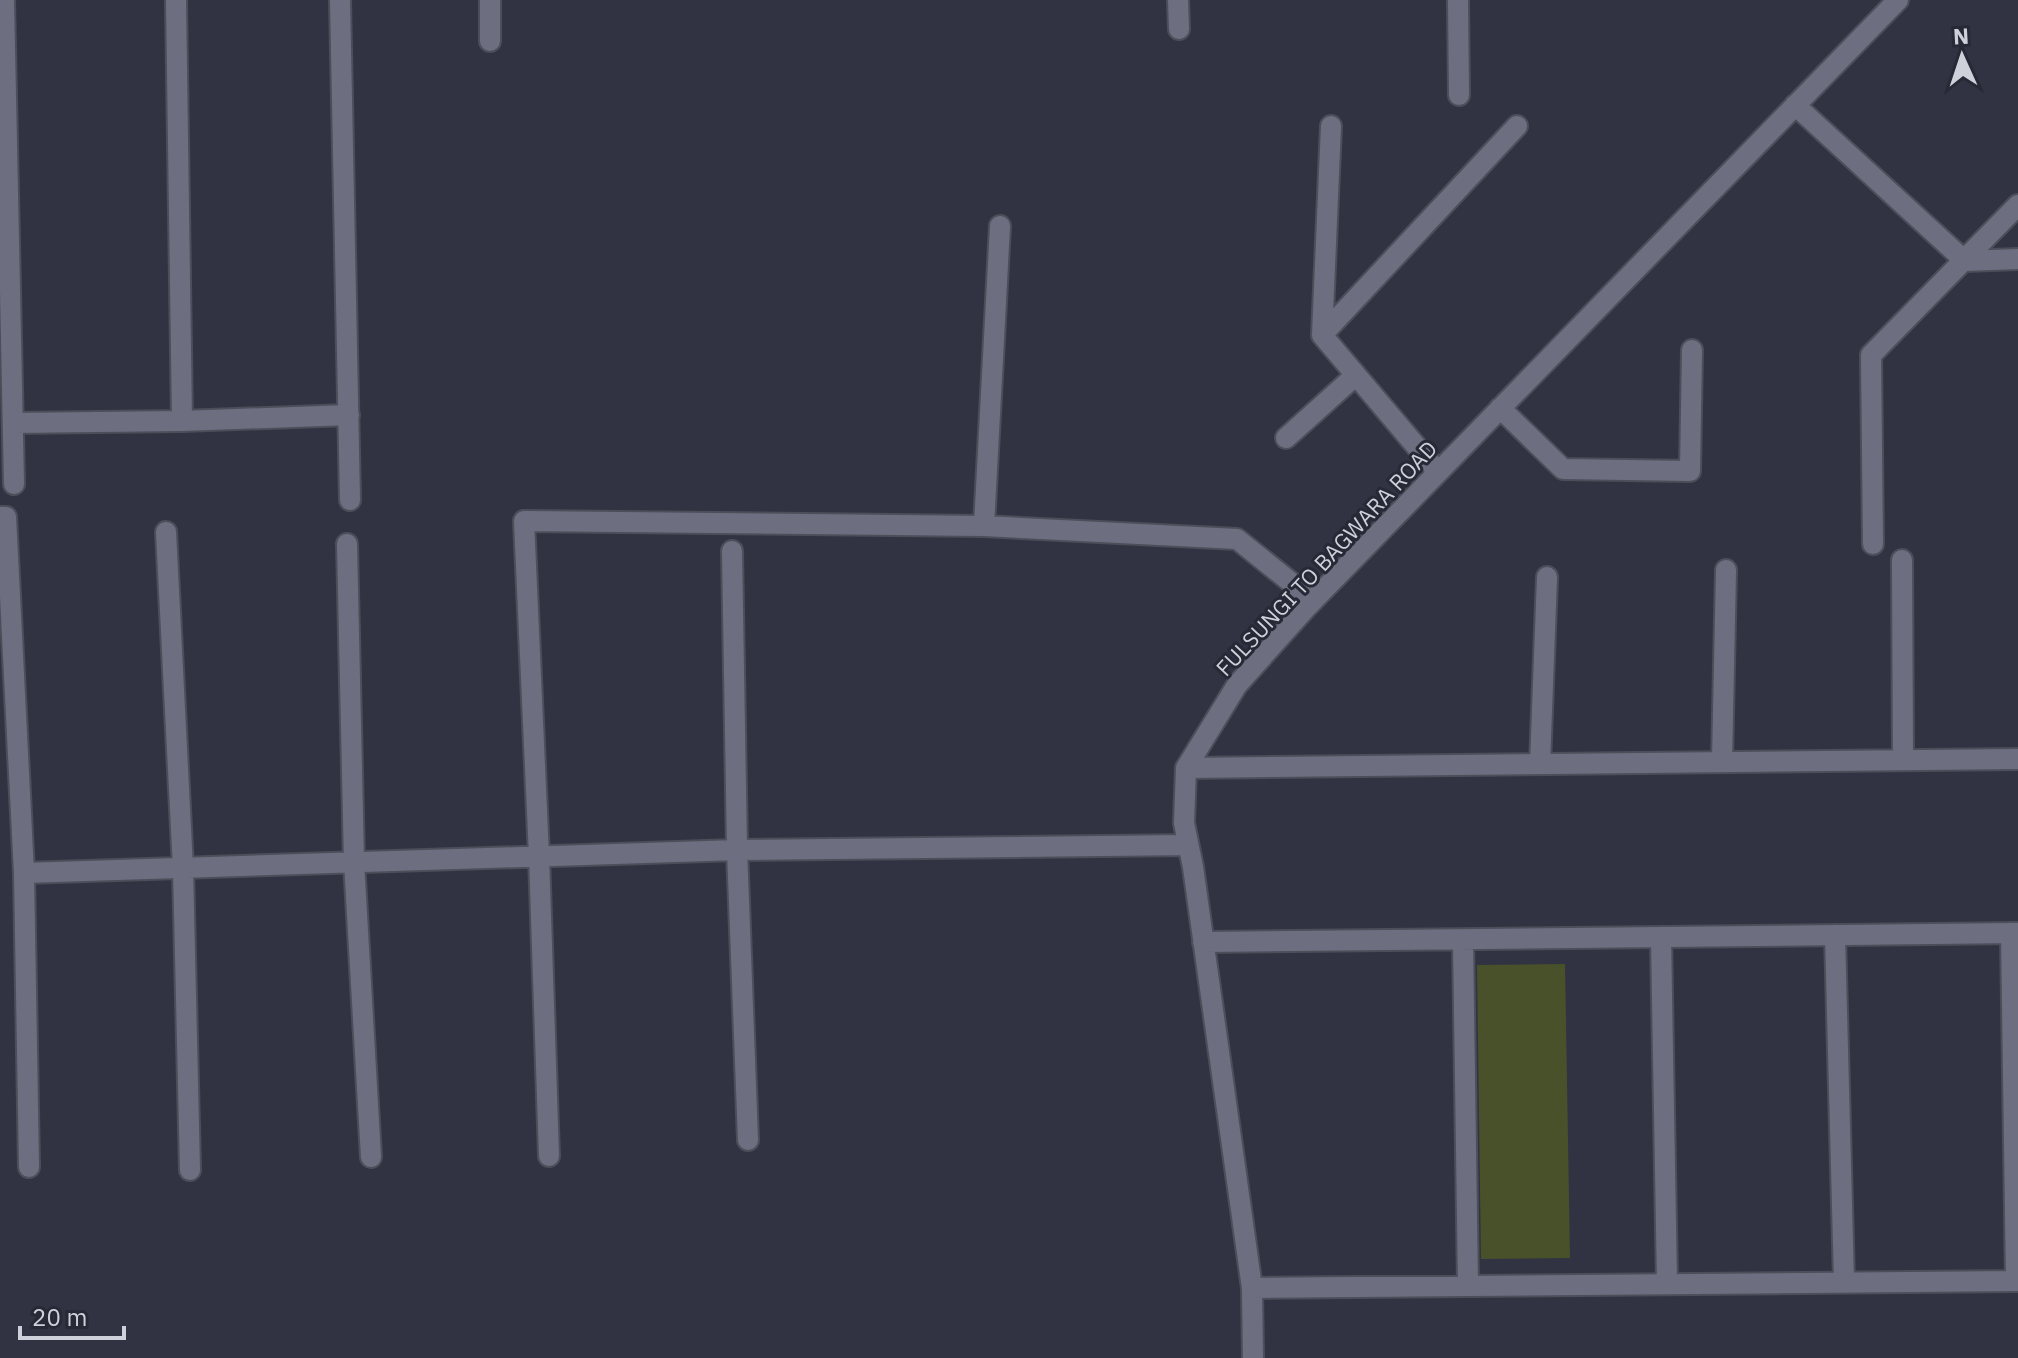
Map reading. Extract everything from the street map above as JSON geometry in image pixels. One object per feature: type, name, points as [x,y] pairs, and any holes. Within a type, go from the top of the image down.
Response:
[{"type":"street","points":[[4,0],[14,484]]},
{"type":"street","points":[[176,0],[182,421]]},
{"type":"street","points":[[340,0],[350,500]]},
{"type":"street","points":[[490,0],[490,41]]},
{"type":"street","points":[[1178,0],[1179,29]]},
{"type":"street","points":[[1458,0],[1459,95]]},
{"type":"street","name":"FULSUNGI TO BAGWARA ROAD","points":[[1253,1358],[1252,1288],[1184,823],[1186,768],[1237,685],[1313,600],[1898,0]]},
{"type":"street","points":[[1795,105],[1965,261],[2018,259]]},
{"type":"street","points":[[1331,126],[1322,335],[1438,472]]},
{"type":"street","points":[[1322,335],[1517,126]]},
{"type":"street","points":[[1873,544],[1871,355],[2018,205]]},
{"type":"street","points":[[984,526],[1000,226]]},
{"type":"street","points":[[1500,408],[1563,469],[1690,471],[1692,350]]},
{"type":"street","points":[[1286,438],[1356,375]]},
{"type":"street","points":[[13,423],[349,415]]},
{"type":"street","points":[[0,517],[6,517],[24,873],[29,1167]]},
{"type":"street","points":[[549,1156],[524,521],[984,526],[1237,539],[1313,600]]},
{"type":"street","points":[[166,532],[183,868],[190,1170]]},
{"type":"street","points":[[347,544],[354,862],[371,1157]]},
{"type":"street","points":[[732,551],[737,850],[748,1140]]},
{"type":"street","points":[[1902,560],[1903,760]]},
{"type":"street","points":[[1722,762],[1726,570]]},
{"type":"street","points":[[1540,764],[1547,577]]},
{"type":"street","points":[[1186,768],[2018,759]]},
{"type":"street","points":[[24,873],[737,850],[1188,845]]},
{"type":"street","points":[[1203,942],[2014,933],[2017,1281],[1252,1288]]},
{"type":"street","points":[[1835,935],[1844,1282]]},
{"type":"street","points":[[1661,938],[1667,1284]]},
{"type":"street","points":[[1463,940],[1468,1286]]},
{"type":"green space","points":[[1565,964],[1570,1258],[1481,1259],[1477,965]]}]
